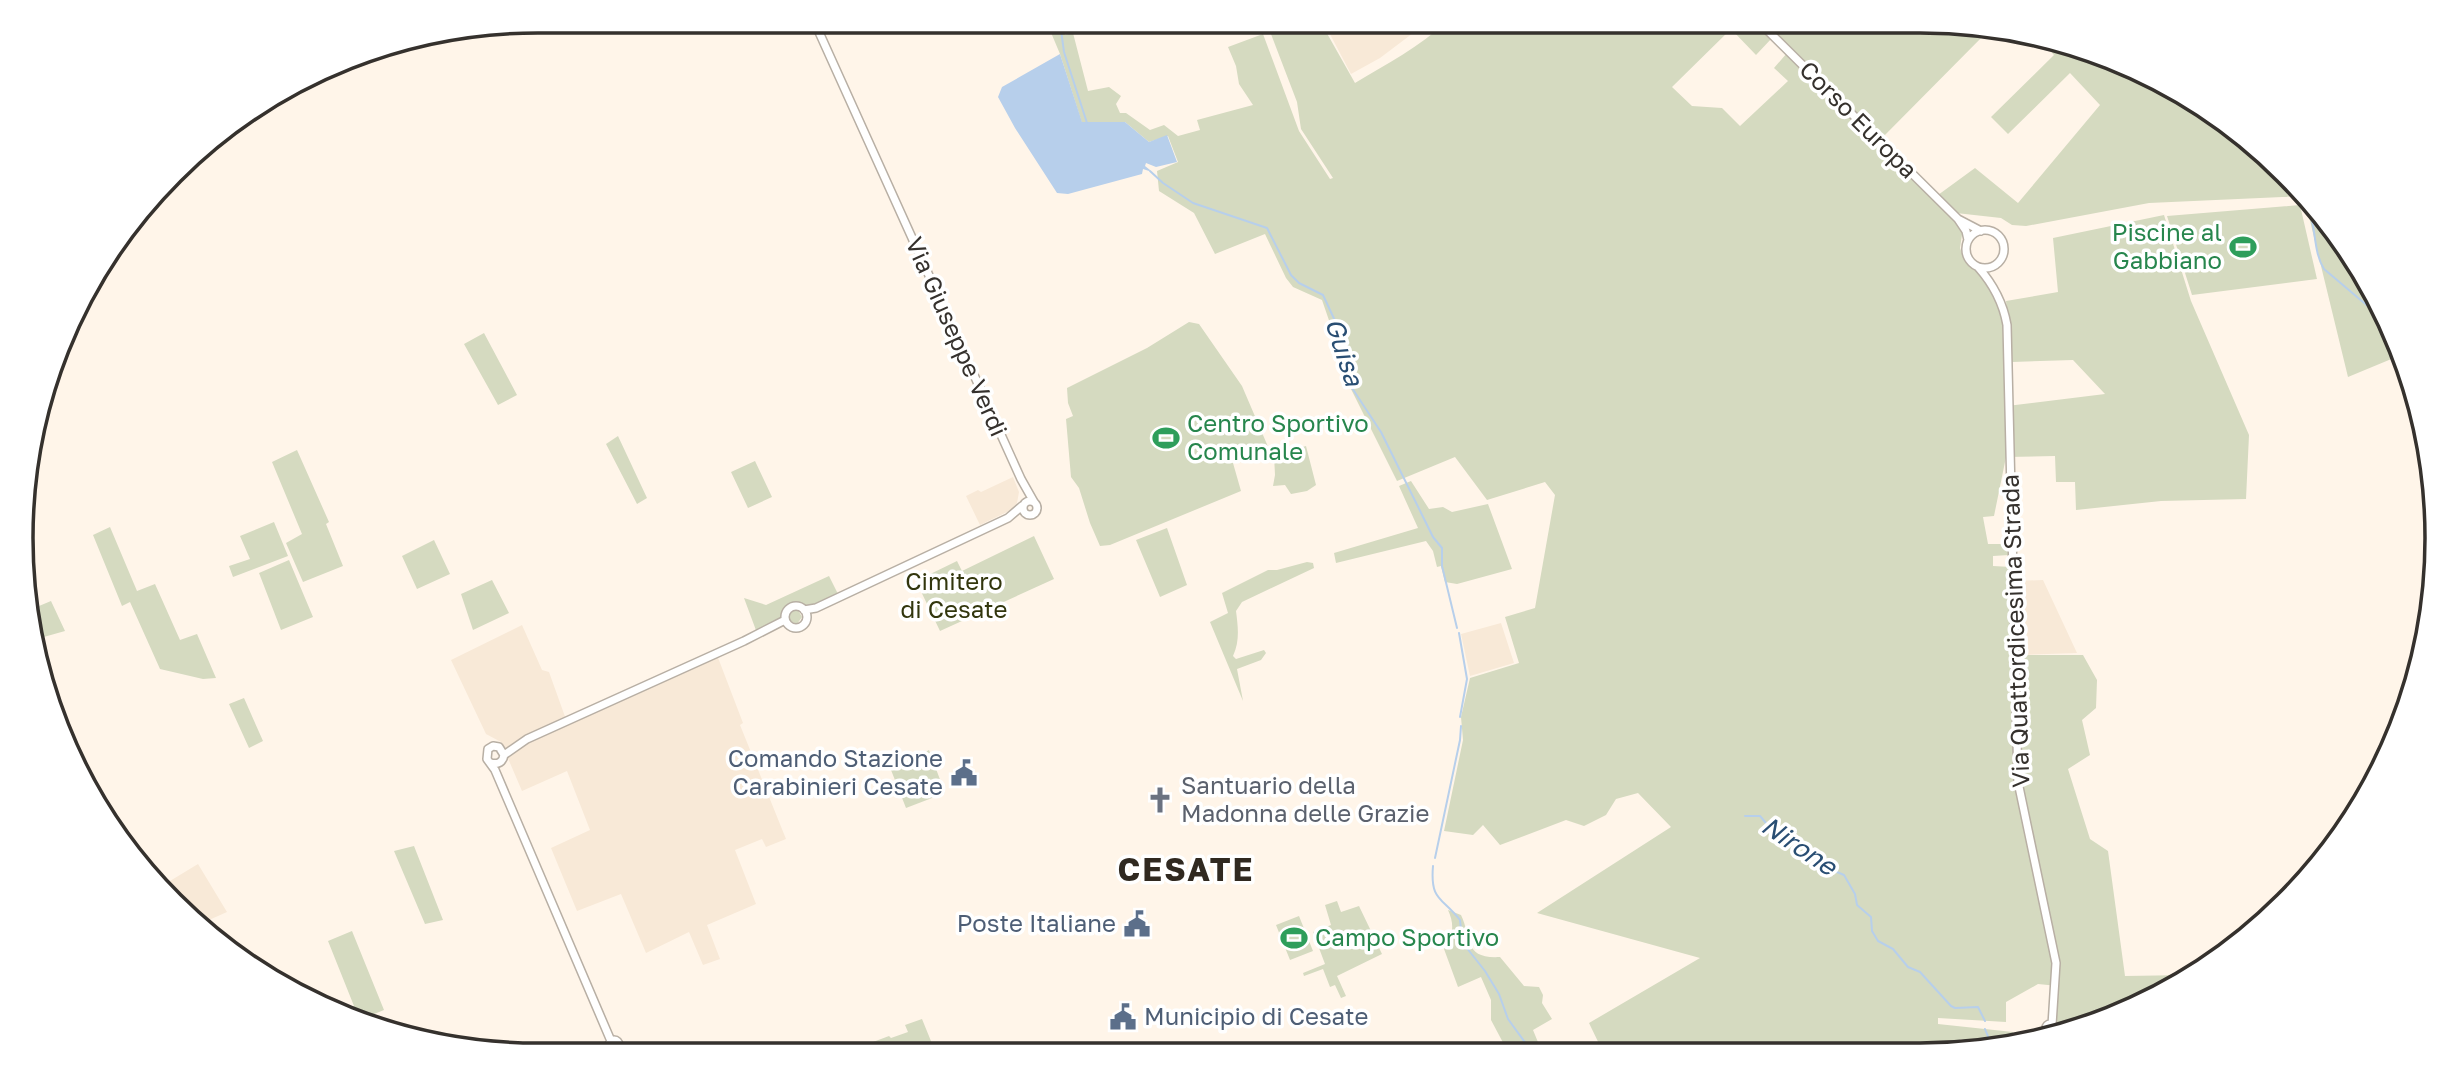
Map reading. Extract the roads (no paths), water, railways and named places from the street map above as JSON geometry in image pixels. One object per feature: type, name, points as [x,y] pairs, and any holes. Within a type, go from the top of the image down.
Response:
[{"type":"street","name":"Via Giuseppe Verdi","points":[[819,33],[1021,479],[1034,502]]},
{"type":"street","name":"Corso Europa","points":[[1770,33],[1958,219],[1968,240]]},
{"type":"street","name":"Corso Europa","points":[[1958,219],[1981,231]]},
{"type":"street","points":[[1989,280],[1993,267],[2003,256],[2003,244],[1996,234],[1981,231],[1968,240],[1968,259],[1978,267],[1993,267]]},
{"type":"street","name":"Via Quattordicesima Strada","points":[[1978,267],[1989,280],[2005,311],[2010,410],[2018,782],[2056,963],[2050,1026]]},
{"type":"street","name":"Via Quattordicesima Strada","points":[[2008,355],[2012,368],[2013,398],[2010,410]]},
{"type":"street","points":[[2008,383],[2013,398]]},
{"type":"street","name":"Via Giuseppe Verdi","points":[[1021,479],[1023,505]]},
{"type":"street","points":[[806,613],[1012,516],[1031,500],[1034,502],[1036,512],[1012,516]]},
{"type":"street","points":[[1023,505],[1028,515]]},
{"type":"street","points":[[797,606],[806,613],[801,627],[794,628],[787,622],[785,614],[790,608],[797,606]]},
{"type":"street","points":[[491,764],[497,764],[502,754],[527,739],[787,622]]},
{"type":"street","points":[[502,754],[490,747],[486,751],[486,759],[500,780],[611,1038],[610,1043]]},
{"type":"street","points":[[500,780],[502,754]]},
{"type":"water","points":[[1060,54],[1082,122],[1125,122],[1149,142],[1167,135],[1177,162],[1156,167],[1146,163],[1145,166],[1150,170],[1143,169],[1142,174],[1068,194],[1057,193],[998,97],[1002,87]]},
{"type":"waterway","name":"Guisa","points":[[1061,33],[1064,52],[1087,123]]},
{"type":"waterway","name":"Guisa","points":[[1150,171],[1193,203],[1267,228],[1291,275],[1299,283],[1323,295],[1350,353],[1352,388],[1381,432],[1433,537],[1442,548],[1442,566],[1457,628]]},
{"type":"waterway","points":[[2312,222],[2320,262],[2324,269],[2368,306]]},
{"type":"waterway","name":"Guisa","points":[[1459,633],[1467,679],[1460,717]]},
{"type":"waterway","name":"Guisa","points":[[1435,858],[1461,726]]},
{"type":"waterway","name":"Nirone","points":[[1745,816],[1760,816],[1771,829],[1786,834],[1795,845],[1810,851],[1823,866],[1844,875],[1855,894],[1857,905],[1871,917],[1872,931],[1878,941],[1893,949],[1908,967],[1920,972],[1951,1006],[1978,1007],[1985,1021]]},
{"type":"waterway","name":"Guisa","points":[[1433,866],[1435,892],[1460,920],[1462,939],[1466,947],[1485,971],[1499,994],[1508,1019],[1525,1043]]},
{"type":"waterway","name":"Nirone","points":[[1985,1029],[1988,1038]]},
{"type":"place","name":"Piscine al Gabbiano","points":[[2243,247]]},
{"type":"place","name":"Centro Sportivo Comunale","points":[[1166,438]]},
{"type":"place","name":"Comando Stazione Carabinieri Cesate","points":[[964,773]]},
{"type":"place","name":"Santuario della Madonna delle Grazie","points":[[1160,800]]},
{"type":"place","name":"Poste Italiane","points":[[1137,924]]},
{"type":"place","name":"Campo Sportivo","points":[[1294,938]]},
{"type":"place","name":"Municipio di Cesate","points":[[1123,1017]]},
{"type":"district","name":"CESATE","points":[[1186,870]]},
{"type":"park label","name":"Cimitero di Cesate","points":[[954,596]]}]
